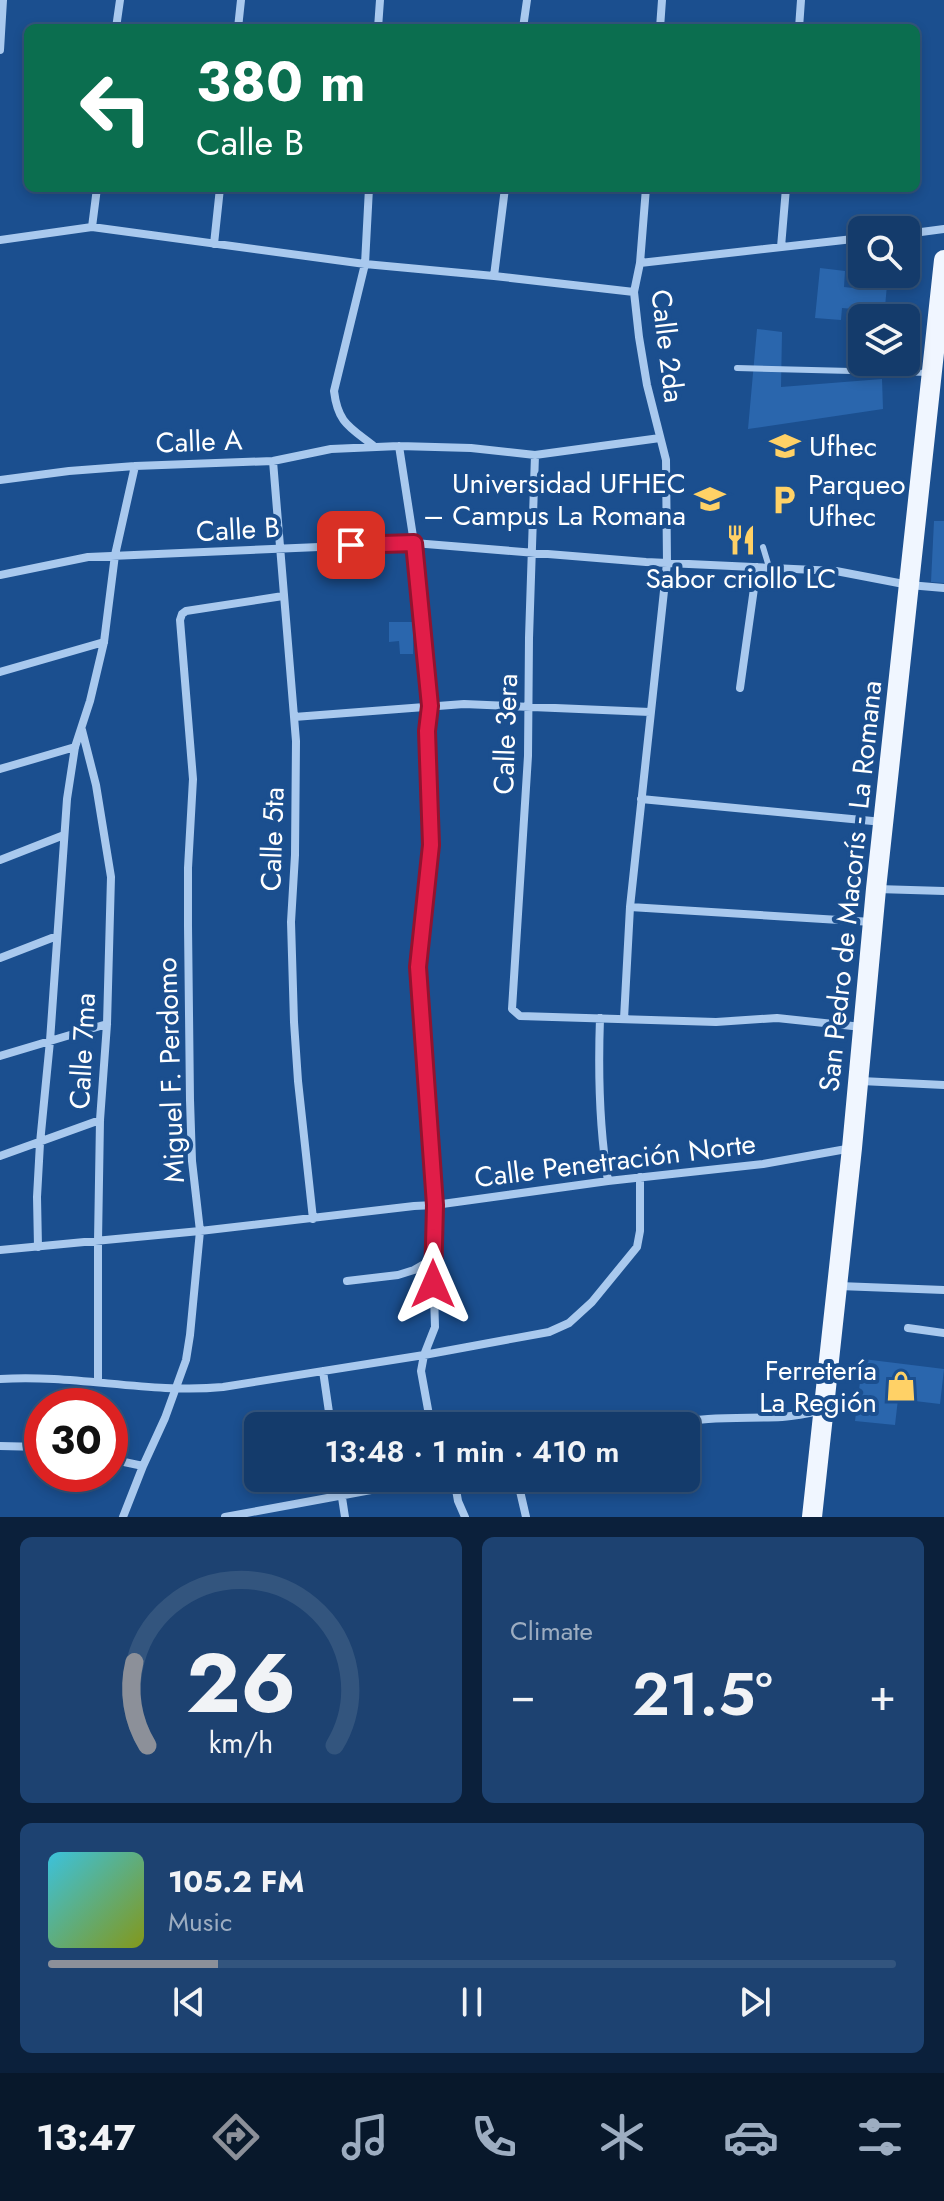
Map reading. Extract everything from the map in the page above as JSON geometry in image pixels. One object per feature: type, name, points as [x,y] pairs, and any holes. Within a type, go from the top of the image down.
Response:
[{"type":"main road","name":"San Pedro de Macorís - La Romana","points":[[812,1517],[859,1081],[883,822],[932,373],[941,323],[943,271]]},
{"type":"street","points":[[0,50],[3,0]]},
{"type":"street","points":[[117,24],[120,0]]},
{"type":"street","points":[[238,24],[241,0]]},
{"type":"street","points":[[378,24],[380,0]]},
{"type":"street","points":[[524,24],[527,0]]},
{"type":"street","points":[[660,24],[662,0]]},
{"type":"street","points":[[799,24],[801,0]]},
{"type":"street","points":[[92,227],[96,192]]},
{"type":"street","points":[[214,244],[220,192]]},
{"type":"street","points":[[369,192],[365,264],[334,391],[342,421],[375,447]]},
{"type":"street","points":[[494,276],[504,192]]},
{"type":"street","name":"Calle 2da","points":[[624,1019],[630,907],[667,563],[666,460],[641,349],[634,292],[640,263],[646,192]]},
{"type":"street","points":[[781,247],[786,192]]},
{"type":"street","points":[[0,240],[92,227],[365,264],[634,292]]},
{"type":"street","points":[[920,232],[944,229]]},
{"type":"street","points":[[640,263],[848,240]]},
{"type":"street","name":"Calle A","points":[[0,480],[135,466],[273,461],[331,449],[399,446],[471,448],[535,455],[660,438]]},
{"type":"street","points":[[399,446],[414,543],[430,706],[427,731],[431,845],[418,967],[435,1205],[435,1327],[421,1371],[428,1412]]},
{"type":"street","name":"Calle 3era","points":[[535,455],[528,756],[511,1004],[520,1016],[600,1018]]},
{"type":"street","name":"Calle 5ta","points":[[273,461],[296,741],[291,970],[298,1081],[313,1219]]},
{"type":"street","points":[[38,1247],[40,1143],[67,799],[75,747],[104,642],[115,555],[135,466]]},
{"type":"street","name":"Calle B","points":[[0,575],[88,557],[414,543],[531,554],[836,571],[909,585],[944,588]]},
{"type":"street","points":[[740,688],[757,567]]},
{"type":"street","name":"Miguel F. Perdomo","points":[[123,1517],[186,1360],[200,1231],[192,1161],[190,1100],[188,883],[193,779],[180,620],[186,611],[283,596]]},
{"type":"street","points":[[0,672],[104,642]]},
{"type":"street","points":[[294,717],[464,704],[650,712]]},
{"type":"street","name":"Calle 7ma","points":[[82,726],[96,785],[111,877],[107,1024],[100,1120],[98,1382]]},
{"type":"street","points":[[0,769],[75,747]]},
{"type":"street","points":[[641,799],[883,822]]},
{"type":"street","points":[[0,860],[64,835]]},
{"type":"street","points":[[876,889],[944,891]]},
{"type":"street","points":[[630,907],[874,922]]},
{"type":"street","points":[[0,958],[57,936]]},
{"type":"street","points":[[608,1181],[599,1092],[600,1018],[716,1022],[777,1018],[863,1027]]},
{"type":"street","points":[[0,1056],[107,1024]]},
{"type":"street","points":[[859,1081],[944,1085]]},
{"type":"street","points":[[0,1156],[100,1120]]},
{"type":"street","name":"Calle Penetración Norte","points":[[0,1250],[435,1205],[763,1164],[852,1148]]},
{"type":"street","points":[[0,1379],[21,1377],[175,1390],[223,1387],[549,1332],[569,1323],[592,1302],[637,1247],[640,1177]]},
{"type":"street","points":[[347,1281],[398,1275],[433,1259]]},
{"type":"street","points":[[838,1286],[944,1290]]},
{"type":"street","points":[[908,1328],[944,1333]]},
{"type":"street","points":[[323,1371],[329,1412]]},
{"type":"street","points":[[700,1421],[747,1416],[782,1417],[825,1411]]},
{"type":"street","points":[[0,1446],[24,1447]]},
{"type":"street","points":[[128,1463],[143,1466]]},
{"type":"street","points":[[341,1492],[345,1517]]},
{"type":"street","points":[[225,1517],[358,1492]]},
{"type":"street","points":[[456,1492],[465,1517]]},
{"type":"street","points":[[520,1492],[526,1517]]},
{"type":"lane","points":[[737,368],[932,373]]},
{"type":"lane","points":[[763,547],[769,567]]},
{"type":"building","points":[[820,268],[845,271],[844,287],[887,288],[885,304],[848,304],[848,308],[842,308],[841,320],[815,318]]},
{"type":"building","points":[[757,329],[782,332],[781,387],[882,379],[883,409],[748,429]]},
{"type":"building","points":[[934,521],[944,521],[944,583],[931,582]]},
{"type":"building","points":[[389,622],[413,622],[413,654],[400,654],[399,641],[389,642]]},
{"type":"building","name":"Ferretería La Región","points":[[863,1359],[944,1369],[940,1404],[898,1399],[895,1425],[855,1421]]},
{"type":"place","name":"Ufhec","points":[[785,446]]},
{"type":"place","name":"Universidad UFHEC – Campus La Romana","points":[[710,499]]},
{"type":"place","name":"Parqueo Ufhec","points":[[784,500]]},
{"type":"place","name":"Sabor criollo LC","points":[[741,540]]},
{"type":"place","name":"Ferretería La Región","points":[[901,1386]]},
{"type":"route","points":[[351,545],[414,543],[430,706],[427,731],[431,845],[418,967],[435,1205],[433,1284]]}]
